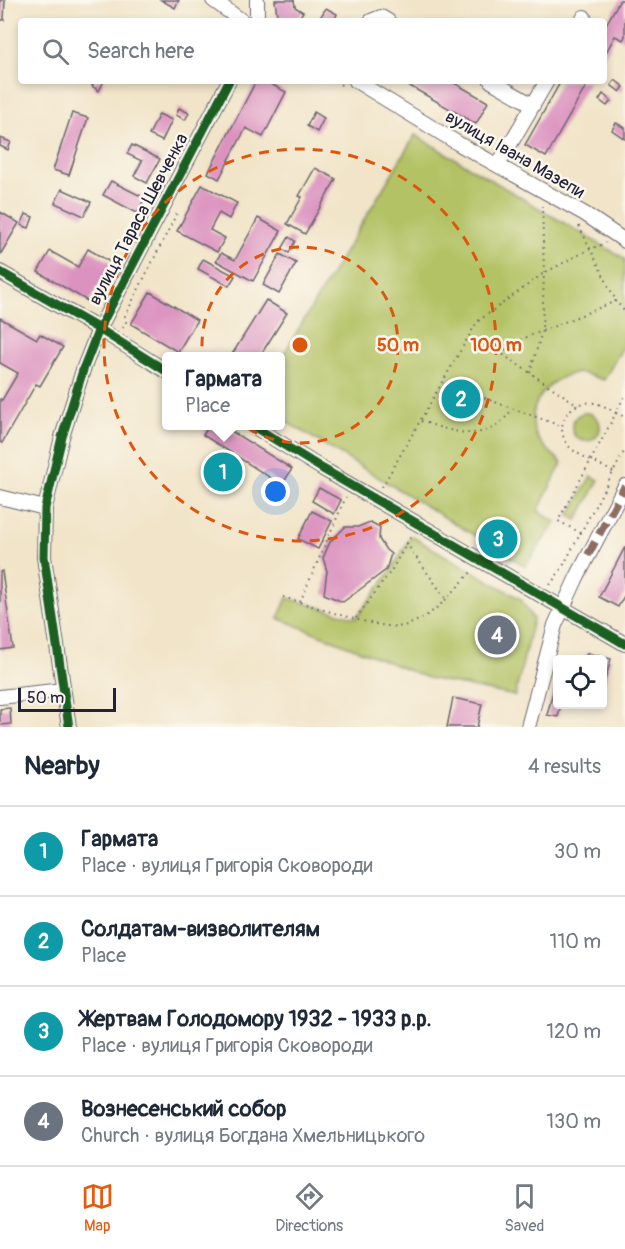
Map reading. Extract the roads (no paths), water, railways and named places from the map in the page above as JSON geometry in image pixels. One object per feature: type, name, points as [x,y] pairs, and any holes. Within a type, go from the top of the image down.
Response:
[{"type":"street","points":[[213,0],[238,18]]},
{"type":"street","points":[[257,0],[257,18]]},
{"type":"street","name":"вулиця Тараса Шевченка","points":[[69,727],[44,557],[45,508],[62,437],[84,367],[99,329],[227,84]]},
{"type":"street","name":"вулиця Івана Мазепи","points":[[361,84],[585,214],[625,241]]},
{"type":"street","points":[[496,84],[533,105]]},
{"type":"street","points":[[498,165],[545,84]]},
{"type":"street","points":[[0,272],[162,369]]},
{"type":"street","points":[[260,430],[625,644]]},
{"type":"street","points":[[528,727],[550,641],[562,609],[625,486]]},
{"type":"street","points":[[0,497],[45,508]]},
{"type":"street","points":[[0,697],[63,690]]},
{"type":"place","name":"Солдатам-визволителям","points":[[461,399]]},
{"type":"place","name":"Гармата","points":[[223,472]]},
{"type":"place","name":"Жертвам Голодомору 1932 - 1933 р.р.","points":[[498,539]]},
{"type":"place","name":"Вознесенський собор","points":[[497,635]]}]
